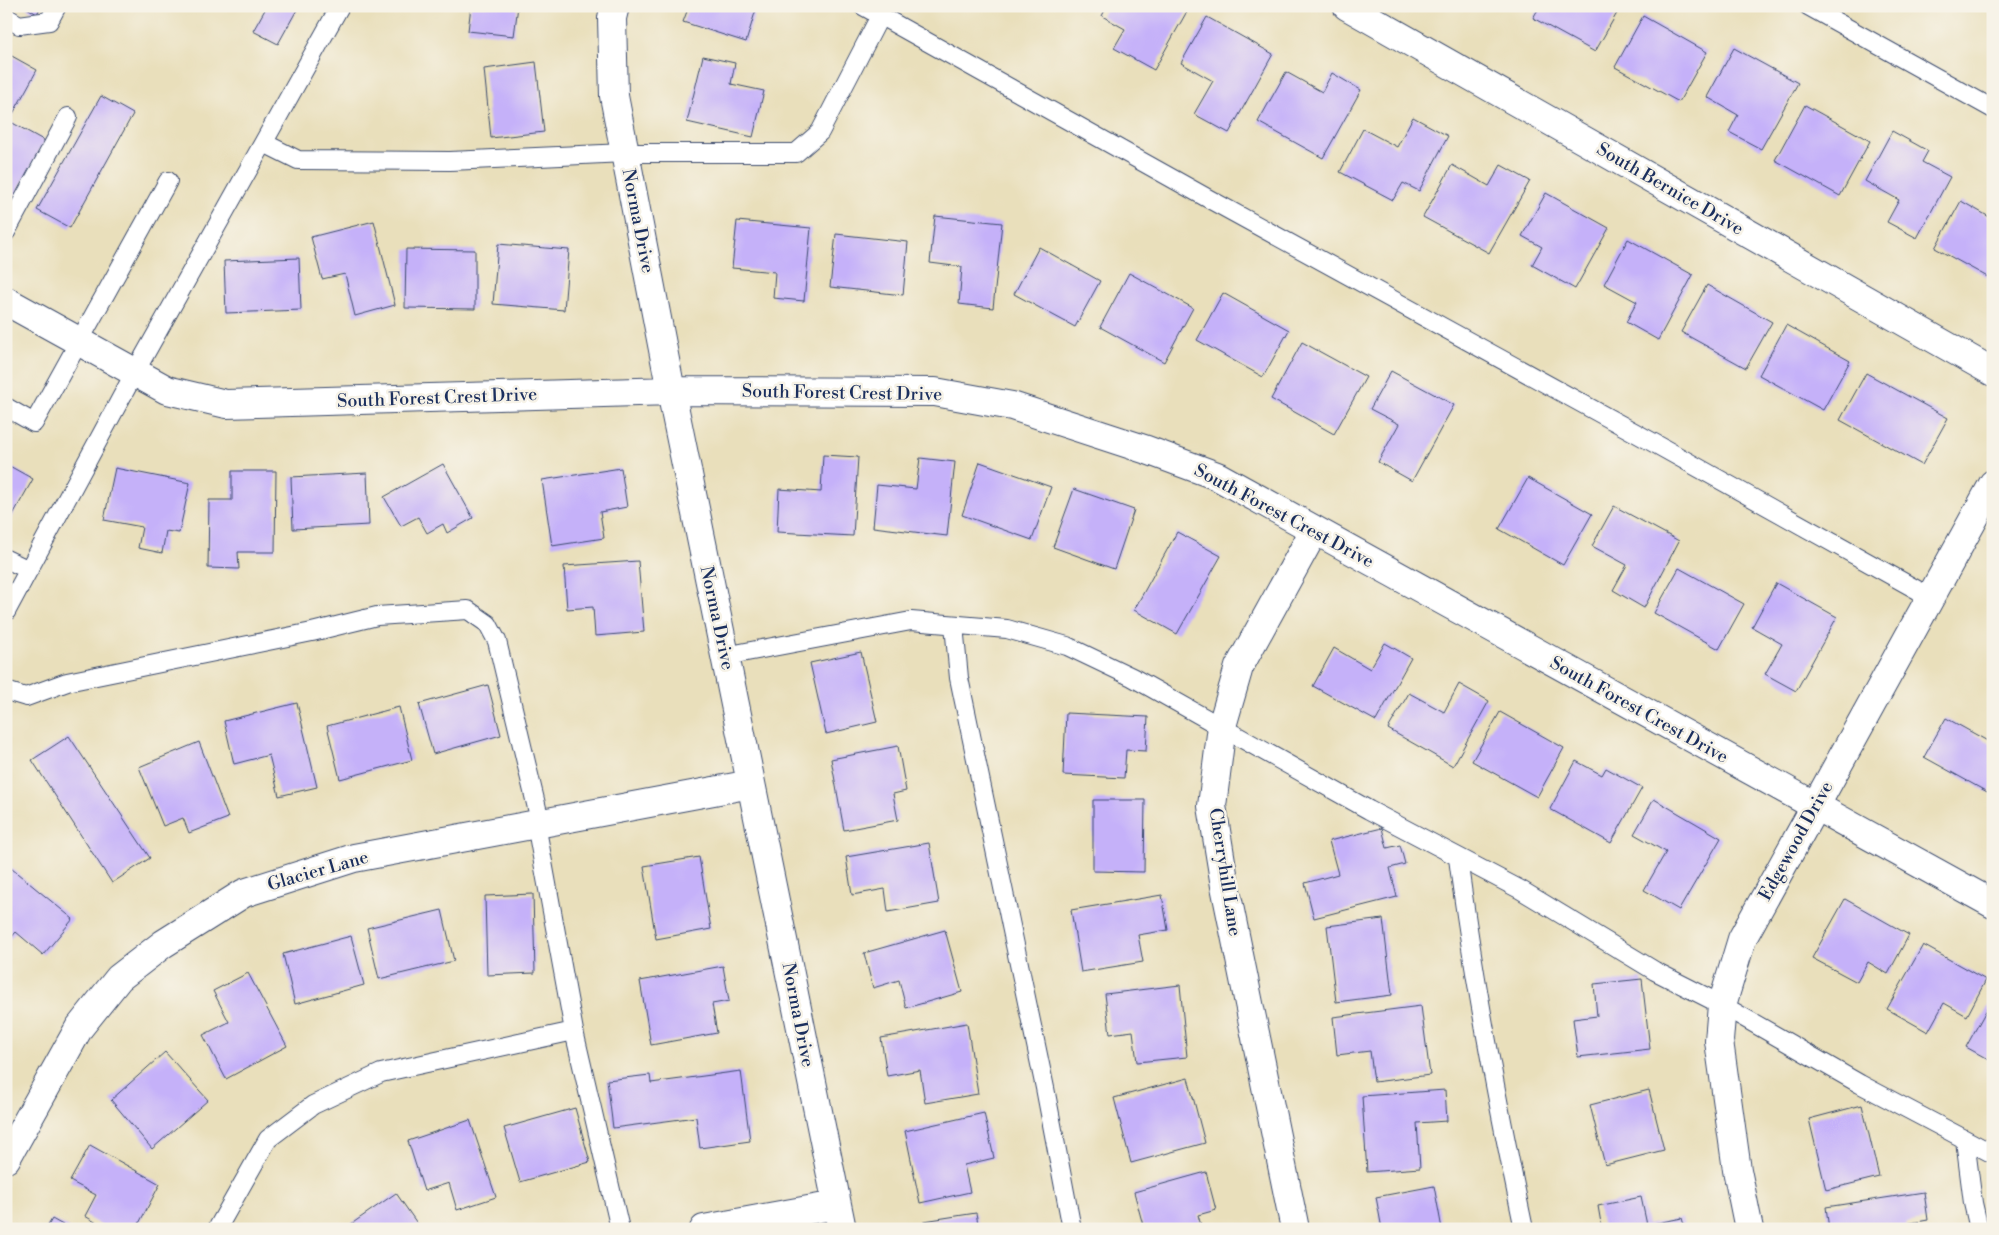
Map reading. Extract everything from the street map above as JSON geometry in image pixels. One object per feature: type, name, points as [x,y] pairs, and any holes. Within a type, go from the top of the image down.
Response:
[{"type":"street","name":"Norma Drive","points":[[615,6],[612,18],[614,96],[671,391],[839,1217]]},
{"type":"street","name":"South Bernice Drive","points":[[1347,6],[1993,372]]},
{"type":"street","name":"South Forest Crest Drive","points":[[6,301],[167,390],[226,404],[671,391],[935,392],[1012,406],[1147,450],[1216,476],[1993,904]]},
{"type":"street","name":"Edgewood Drive","points":[[1749,1229],[1737,1170],[1719,1041],[1722,1005],[1742,939],[1993,484]]},
{"type":"street","name":"Cherryhill Lane","points":[[1295,1229],[1225,886],[1212,806],[1222,726],[1239,667],[1314,531]]},
{"type":"street","name":"Glacier Lane","points":[[6,1159],[79,1028],[119,978],[163,944],[244,893],[354,858],[751,784]]},
{"type":"street","points":[[704,1229],[839,1217]]},
{"type":"lane","points":[[6,17],[19,24],[49,22],[57,6]]},
{"type":"lane","points":[[6,612],[135,372],[340,6]]},
{"type":"lane","points":[[863,6],[1209,199],[1654,442],[1930,597]]},
{"type":"lane","points":[[1808,6],[1993,109]]},
{"type":"lane","points":[[264,143],[298,160],[450,161],[625,153],[796,153],[820,132],[880,16]]},
{"type":"lane","points":[[6,232],[68,117]]},
{"type":"lane","points":[[6,407],[34,423],[168,181]]},
{"type":"lane","points":[[6,559],[29,570]]},
{"type":"lane","points":[[6,691],[26,697],[67,682],[312,632],[377,616],[468,610],[488,624],[497,641],[539,825],[574,1031],[620,1229]]},
{"type":"lane","points":[[725,656],[911,621],[1007,629],[1066,646],[1132,677],[1222,726],[1369,810],[1521,890],[1655,972],[1722,1005],[1860,1084],[1993,1154]]},
{"type":"lane","points":[[954,625],[959,678],[1046,1088],[1072,1229]]},
{"type":"lane","points":[[1458,858],[1467,928],[1510,1165],[1524,1229]]},
{"type":"lane","points":[[217,1229],[268,1139],[312,1105],[381,1073],[574,1031]]},
{"type":"lane","points":[[1965,1140],[1973,1203],[1979,1229]]},
{"type":"building","points":[[24,6],[41,6],[37,14]]},
{"type":"building","points":[[267,6],[299,6],[278,44],[253,31]]},
{"type":"building","points":[[471,6],[518,6],[514,36],[468,31]]},
{"type":"building","points":[[689,6],[757,6],[746,42],[683,22]]},
{"type":"building","points":[[1107,6],[1190,6],[1154,70],[1114,48],[1125,29],[1102,16]]},
{"type":"building","points":[[1540,6],[1621,6],[1595,52],[1533,18]]},
{"type":"building","points":[[1643,16],[1707,52],[1679,102],[1615,67]]},
{"type":"building","points":[[1207,17],[1273,54],[1229,133],[1194,114],[1213,81],[1181,63]]},
{"type":"building","points":[[1734,48],[1798,83],[1761,149],[1729,132],[1738,115],[1707,97]]},
{"type":"building","points":[[10,55],[37,70],[9,121],[45,141],[11,203],[6,200],[6,61]]},
{"type":"building","points":[[703,56],[735,63],[731,84],[764,91],[753,137],[687,122]]},
{"type":"building","points":[[536,62],[544,132],[491,138],[484,69]]},
{"type":"building","points":[[1286,72],[1322,92],[1332,73],[1361,90],[1323,158],[1258,122]]},
{"type":"building","points":[[101,96],[133,114],[70,228],[37,210]]},
{"type":"building","points":[[1805,105],[1870,141],[1840,196],[1775,160]]},
{"type":"building","points":[[1413,117],[1448,136],[1419,191],[1403,183],[1393,200],[1340,172],[1363,129],[1397,147]]},
{"type":"building","points":[[1892,131],[1928,151],[1922,162],[1950,177],[1917,238],[1887,222],[1899,200],[1865,181]]},
{"type":"building","points":[[1452,165],[1489,186],[1501,165],[1530,181],[1489,253],[1423,217]]},
{"type":"building","points":[[1546,193],[1609,228],[1575,289],[1532,265],[1542,247],[1522,236]]},
{"type":"building","points":[[1961,201],[1993,219],[1993,280],[1935,248]]},
{"type":"building","points":[[935,216],[1002,223],[993,308],[959,304],[962,267],[930,263]]},
{"type":"building","points":[[374,221],[395,305],[355,316],[345,274],[322,279],[311,237]]},
{"type":"building","points":[[737,221],[811,228],[804,301],[773,298],[775,272],[732,268]]},
{"type":"building","points":[[836,234],[908,242],[903,295],[830,287]]},
{"type":"building","points":[[1628,239],[1693,275],[1658,340],[1626,322],[1637,302],[1604,284]]},
{"type":"building","points":[[498,244],[569,250],[564,310],[493,304]]},
{"type":"building","points":[[1039,247],[1100,281],[1075,327],[1014,294]]},
{"type":"building","points":[[406,249],[475,250],[475,309],[405,308]]},
{"type":"building","points":[[299,258],[301,310],[226,313],[224,261]]},
{"type":"building","points":[[1129,273],[1193,308],[1164,362],[1100,327]]},
{"type":"building","points":[[1707,285],[1772,322],[1746,368],[1681,332]]},
{"type":"building","points":[[1223,293],[1289,330],[1263,377],[1197,340]]},
{"type":"building","points":[[1786,325],[1850,361],[1823,410],[1759,375]]},
{"type":"building","points":[[1302,342],[1366,377],[1334,434],[1271,399]]},
{"type":"building","points":[[1391,371],[1454,405],[1412,481],[1378,462],[1399,424],[1370,409]]},
{"type":"building","points":[[1866,373],[1948,418],[1922,465],[1840,420]]},
{"type":"building","points":[[823,455],[858,457],[853,536],[777,532],[779,489],[821,492]]},
{"type":"building","points":[[920,458],[955,462],[947,536],[873,527],[877,485],[916,489]]},
{"type":"building","points":[[980,462],[1051,487],[1032,540],[962,515]]},
{"type":"building","points":[[6,464],[33,479],[6,527]]},
{"type":"building","points":[[443,464],[473,518],[447,533],[443,524],[427,533],[418,517],[401,526],[384,497]]},
{"type":"building","points":[[115,468],[190,483],[179,533],[166,531],[162,553],[138,548],[142,527],[104,520]]},
{"type":"building","points":[[621,468],[627,507],[600,512],[604,538],[552,546],[542,480]]},
{"type":"building","points":[[232,471],[276,471],[275,552],[238,552],[239,569],[208,568],[209,500],[232,500]]},
{"type":"building","points":[[367,473],[369,525],[293,529],[291,477]]},
{"type":"building","points":[[1528,478],[1592,514],[1563,565],[1499,529]]},
{"type":"building","points":[[1074,489],[1134,510],[1114,569],[1053,547]]},
{"type":"building","points":[[1614,506],[1679,541],[1644,608],[1613,590],[1627,565],[1592,546]]},
{"type":"building","points":[[1177,532],[1221,556],[1177,634],[1134,610]]},
{"type":"building","points":[[638,561],[644,632],[595,636],[593,607],[567,609],[564,566]]},
{"type":"building","points":[[1679,568],[1744,604],[1719,649],[1654,613]]},
{"type":"building","points":[[1776,583],[1837,617],[1796,691],[1765,674],[1782,644],[1752,627]]},
{"type":"building","points":[[1385,643],[1411,658],[1376,721],[1313,686],[1334,648],[1370,669]]},
{"type":"building","points":[[861,652],[877,722],[826,734],[810,663]]},
{"type":"building","points":[[1459,684],[1489,701],[1453,766],[1388,729],[1409,693],[1444,712]]},
{"type":"building","points":[[488,685],[501,735],[433,754],[419,704]]},
{"type":"building","points":[[297,703],[317,787],[279,796],[269,755],[234,764],[224,721]]},
{"type":"building","points":[[399,707],[412,760],[340,779],[327,726]]},
{"type":"building","points":[[1500,712],[1564,748],[1537,797],[1472,761]]},
{"type":"building","points":[[1066,713],[1148,717],[1146,751],[1126,750],[1124,778],[1063,775]]},
{"type":"building","points":[[1946,718],[1993,744],[1993,786],[1989,793],[1924,757]]},
{"type":"building","points":[[69,736],[150,858],[112,883],[32,760]]},
{"type":"building","points":[[199,742],[228,818],[189,833],[183,818],[163,826],[139,767]]},
{"type":"building","points":[[898,746],[906,791],[893,794],[898,820],[844,830],[831,759]]},
{"type":"building","points":[[1576,761],[1602,775],[1606,768],[1642,788],[1611,843],[1550,809]]},
{"type":"building","points":[[1654,799],[1721,838],[1679,910],[1644,890],[1666,852],[1634,834]]},
{"type":"building","points":[[1093,800],[1145,800],[1144,872],[1093,871]]},
{"type":"building","points":[[1382,828],[1387,848],[1400,845],[1405,864],[1390,868],[1397,897],[1314,918],[1305,883],[1338,874],[1329,841]]},
{"type":"building","points":[[929,843],[939,903],[888,912],[885,889],[852,895],[846,857]]},
{"type":"building","points":[[699,857],[711,929],[656,939],[644,866]]},
{"type":"building","points":[[6,864],[73,919],[43,955],[16,932],[10,939],[6,937]]},
{"type":"building","points":[[533,894],[535,973],[487,975],[485,896]]},
{"type":"building","points":[[1162,895],[1168,930],[1138,935],[1143,962],[1081,972],[1071,910]]},
{"type":"building","points":[[1845,899],[1909,935],[1888,974],[1868,962],[1857,982],[1812,958]]},
{"type":"building","points":[[442,910],[454,961],[379,979],[367,928]]},
{"type":"building","points":[[1383,919],[1392,995],[1336,1002],[1327,926]]},
{"type":"building","points":[[945,930],[962,992],[906,1008],[899,980],[873,988],[864,953]]},
{"type":"building","points":[[351,936],[364,985],[295,1004],[283,954]]},
{"type":"building","points":[[1923,945],[1986,980],[1967,1016],[1944,1003],[1928,1032],[1887,1009]]},
{"type":"building","points":[[723,966],[729,1001],[712,1004],[717,1033],[651,1045],[640,981]]},
{"type":"building","points":[[248,973],[287,1046],[226,1079],[203,1035],[229,1022],[213,991]]},
{"type":"building","points":[[1642,979],[1650,1049],[1578,1057],[1573,1019],[1597,1016],[1594,984]]},
{"type":"building","points":[[1180,985],[1187,1057],[1137,1062],[1133,1031],[1110,1034],[1105,994]]},
{"type":"building","points":[[1993,998],[1993,1062],[1966,1047]]},
{"type":"building","points":[[1421,1006],[1430,1075],[1374,1082],[1370,1051],[1337,1055],[1333,1017]]},
{"type":"building","points":[[967,1023],[978,1094],[925,1103],[920,1070],[887,1076],[881,1038]]},
{"type":"building","points":[[165,1052],[208,1100],[152,1149],[111,1100]]},
{"type":"building","points":[[741,1071],[750,1141],[700,1148],[696,1117],[613,1128],[607,1080],[650,1075],[651,1083]]},
{"type":"building","points":[[1188,1078],[1205,1143],[1131,1163],[1114,1098]]},
{"type":"building","points":[[1445,1090],[1447,1121],[1417,1123],[1420,1168],[1367,1172],[1362,1096]]},
{"type":"building","points":[[1649,1090],[1664,1150],[1605,1165],[1590,1105]]},
{"type":"building","points":[[1862,1105],[1879,1177],[1826,1190],[1809,1119]]},
{"type":"building","points":[[575,1108],[590,1162],[520,1182],[504,1128]]},
{"type":"building","points":[[984,1113],[994,1158],[964,1165],[970,1192],[920,1203],[905,1131]]},
{"type":"building","points":[[470,1120],[496,1197],[457,1210],[449,1183],[424,1191],[408,1141]]},
{"type":"building","points":[[90,1145],[160,1184],[136,1229],[107,1229],[85,1216],[96,1195],[70,1181]]},
{"type":"building","points":[[1206,1172],[1216,1210],[1198,1215],[1202,1229],[1144,1229],[1134,1192]]},
{"type":"building","points":[[1434,1186],[1442,1229],[1382,1229],[1376,1197]]},
{"type":"building","points":[[1924,1192],[1928,1220],[1905,1224],[1906,1229],[1829,1229],[1826,1207]]},
{"type":"building","points":[[396,1193],[421,1229],[344,1229]]},
{"type":"building","points":[[1641,1197],[1647,1225],[1682,1218],[1685,1229],[1602,1229],[1598,1206]]},
{"type":"building","points":[[976,1213],[979,1229],[926,1229],[924,1221]]},
{"type":"building","points":[[52,1219],[70,1229],[46,1229]]}]
